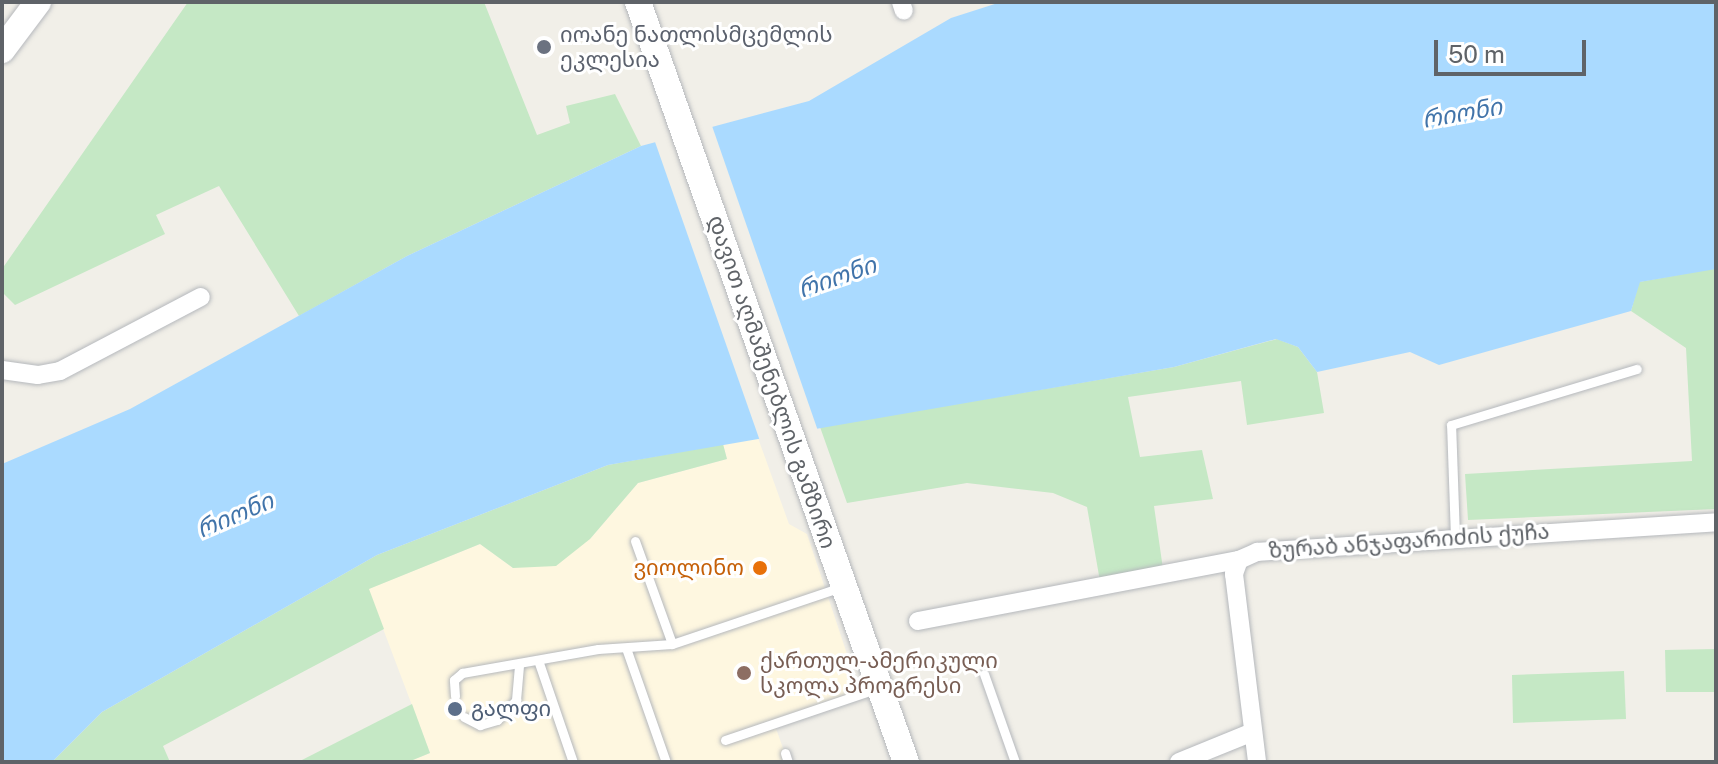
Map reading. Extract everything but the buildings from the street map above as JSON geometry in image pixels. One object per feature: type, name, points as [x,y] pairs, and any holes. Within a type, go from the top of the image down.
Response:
[{"type":"main road","points":[[2,50],[38,2]]},
{"type":"main road","name":"დავით აღმაშენებლის გამზირი","points":[[638,2],[906,762]]},
{"type":"street","points":[[2,370],[38,375],[60,371],[201,297]]},
{"type":"street","name":"ზურაბ ანჯაფარიძის ქუჩა","points":[[918,621],[1239,560],[1257,552],[1716,522]]},
{"type":"street","points":[[1239,560],[1234,574],[1257,762]]},
{"type":"street","points":[[1181,761],[1253,732]]},
{"type":"lane","points":[[1455,537],[1451,425],[1637,369]]},
{"type":"lane","points":[[635,541],[672,644]]},
{"type":"lane","points":[[455,696],[454,680],[462,673],[538,660],[672,644],[844,586]]},
{"type":"lane","points":[[626,648],[666,762]]},
{"type":"lane","points":[[538,660],[573,762]]},
{"type":"lane","points":[[464,717],[480,725],[497,720],[516,700],[519,664]]},
{"type":"lane","points":[[984,674],[1015,762]]},
{"type":"lane","points":[[725,740],[880,688]]},
{"type":"shaded area","points":[[758,438],[789,524],[807,534],[860,693],[774,723],[788,762],[408,762],[430,753],[368,589],[480,544],[513,568],[590,539],[638,483],[727,459],[723,444]]},
{"type":"green space","points":[[188,2],[484,2],[537,135],[570,123],[566,106],[615,94],[641,146],[407,256],[299,316],[219,186],[156,215],[165,234],[15,305],[2,292],[2,269]]},
{"type":"green space","points":[[1716,268],[1716,509],[1468,520],[1465,474],[1692,461],[1686,348],[1631,311],[1639,282]]},
{"type":"green space","points":[[1277,339],[1298,347],[1317,372],[1324,413],[1247,425],[1241,381],[1128,397],[1140,457],[1202,450],[1213,499],[1154,506],[1164,576],[1101,587],[1087,507],[1053,493],[967,483],[847,503],[820,427],[1174,367]]},
{"type":"green space","points":[[723,444],[727,459],[638,483],[590,539],[556,566],[513,568],[480,544],[369,589],[384,629],[163,746],[170,762],[52,762],[102,712],[377,555],[608,465]]},
{"type":"green space","points":[[1716,649],[1716,692],[1666,692],[1665,650]]},
{"type":"green space","points":[[1624,671],[1626,719],[1513,723],[1512,675]]},
{"type":"green space","points":[[412,704],[430,753],[408,762],[298,762]]},
{"type":"water","name":"რიონი","points":[[1001,2],[1716,2],[1716,269],[1640,282],[1631,311],[1439,365],[1410,352],[1317,372],[1298,347],[1276,339],[1174,367],[608,465],[377,555],[102,712],[52,762],[2,762],[2,464],[130,409],[407,256],[641,146],[809,101],[951,18]]},
{"type":"pier","points":[[711,123],[818,431],[760,441],[654,139]]},
{"type":"place","name":"იოანე ნათლისმცემლის ეკლესია","points":[[544,47]]},
{"type":"place","name":"ვიოლინო","points":[[760,568]]},
{"type":"place","name":"ქართულ-ამერიკული სკოლა პროგრესი","points":[[744,673]]},
{"type":"place","name":"გალფი","points":[[455,709]]}]
